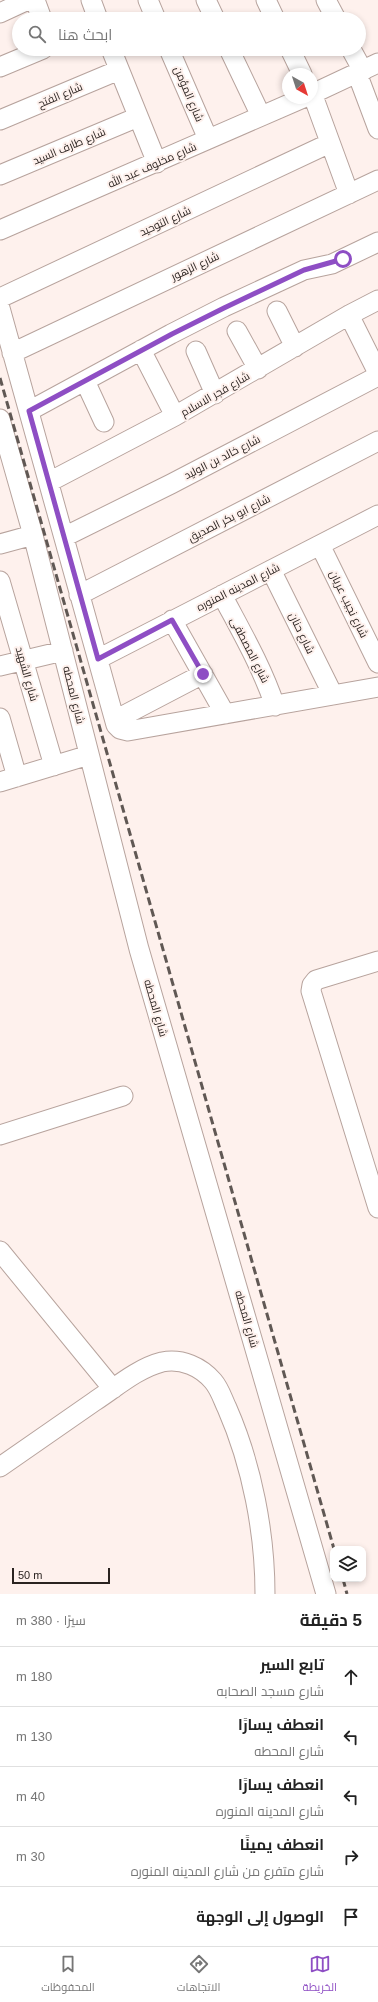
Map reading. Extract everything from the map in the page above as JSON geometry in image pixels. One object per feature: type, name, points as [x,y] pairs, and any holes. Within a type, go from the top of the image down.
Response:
[{"type":"street","points":[[0,13],[28,0]]},
{"type":"street","points":[[35,0],[39,12]]},
{"type":"street","points":[[91,0],[95,12]]},
{"type":"street","points":[[148,0],[153,12]]},
{"type":"street","points":[[206,0],[212,12]]},
{"type":"street","points":[[266,0],[272,12]]},
{"type":"street","points":[[326,0],[332,12]]},
{"type":"street","points":[[0,67],[26,56]]},
{"type":"street","points":[[114,56],[157,163]]},
{"type":"street","name":"شارع المؤمن","points":[[172,56],[208,139]]},
{"type":"street","points":[[232,56],[261,116]]},
{"type":"street","points":[[293,56],[299,68]]},
{"type":"street","points":[[357,56],[366,69],[378,127]]},
{"type":"street","points":[[318,91],[366,69]]},
{"type":"street","name":"شارع الفتح","points":[[0,120],[119,70]]},
{"type":"street","name":"شارع مخلوف عبد الله","points":[[0,230],[157,163],[289,104]]},
{"type":"street","points":[[316,104],[349,194]]},
{"type":"street","name":"شارع طارف السيد","points":[[0,175],[138,117]]},
{"type":"street","name":"شارع التوحيد","points":[[0,298],[330,143]]},
{"type":"street","name":"شارع الزهور","points":[[12,353],[378,180]]},
{"type":"street","points":[[29,411],[211,314],[304,270],[332,264],[378,242]]},
{"type":"street","name":"شارع فجر الاسلام","points":[[49,482],[215,394],[349,315],[378,300]]},
{"type":"street","points":[[0,308],[116,725],[123,731],[275,706],[378,687]]},
{"type":"street","points":[[277,311],[295,347]]},
{"type":"street","points":[[349,315],[378,374]]},
{"type":"street","points":[[237,331],[258,369]]},
{"type":"street","points":[[141,350],[175,416]]},
{"type":"street","points":[[196,351],[215,394]]},
{"type":"street","name":"شارع خالد بن الوليد","points":[[64,537],[185,476],[378,374]]},
{"type":"street","points":[[85,381],[104,422]]},
{"type":"street","name":"شارع المحطه","points":[[1,423],[33,535],[139,949],[326,1594]]},
{"type":"street","name":"شارع ابو بكر الصديق","points":[[79,595],[378,441]]},
{"type":"street","name":"شارع المدينه المنوره","points":[[98,659],[320,545],[376,522]]},
{"type":"street","points":[[0,544],[33,535]]},
{"type":"street","name":"شارع نجيب عريان","points":[[320,545],[378,663]]},
{"type":"street","name":"شارع حنان","points":[[271,570],[333,695]]},
{"type":"street","name":"شارع الشهيد","points":[[0,581],[54,766]]},
{"type":"street","name":"شارع المصطفى","points":[[222,595],[258,662],[275,706]]},
{"type":"street","points":[[172,620],[225,714]]},
{"type":"street","points":[[0,666],[63,651]]},
{"type":"street","points":[[115,720],[203,674]]},
{"type":"street","points":[[0,718],[8,780],[89,754]]},
{"type":"street","points":[[377,1204],[311,991],[312,985],[316,980],[378,961]]},
{"type":"street","points":[[0,1135],[123,1096]]},
{"type":"street","points":[[0,1251],[113,1389]]},
{"type":"street","points":[[0,1467],[113,1389],[150,1366],[164,1362],[178,1361],[192,1365],[205,1372],[215,1383],[229,1413],[242,1449],[260,1522],[265,1594]]},
{"type":"railway","points":[[0,378],[333,1546]]},
{"type":"railway","points":[[344,1582],[347,1594]]},
{"type":"route","points":[[203,674],[172,620],[98,659],[29,411],[172,334],[224,308],[304,270],[312,267],[332,264],[343,259]]}]
